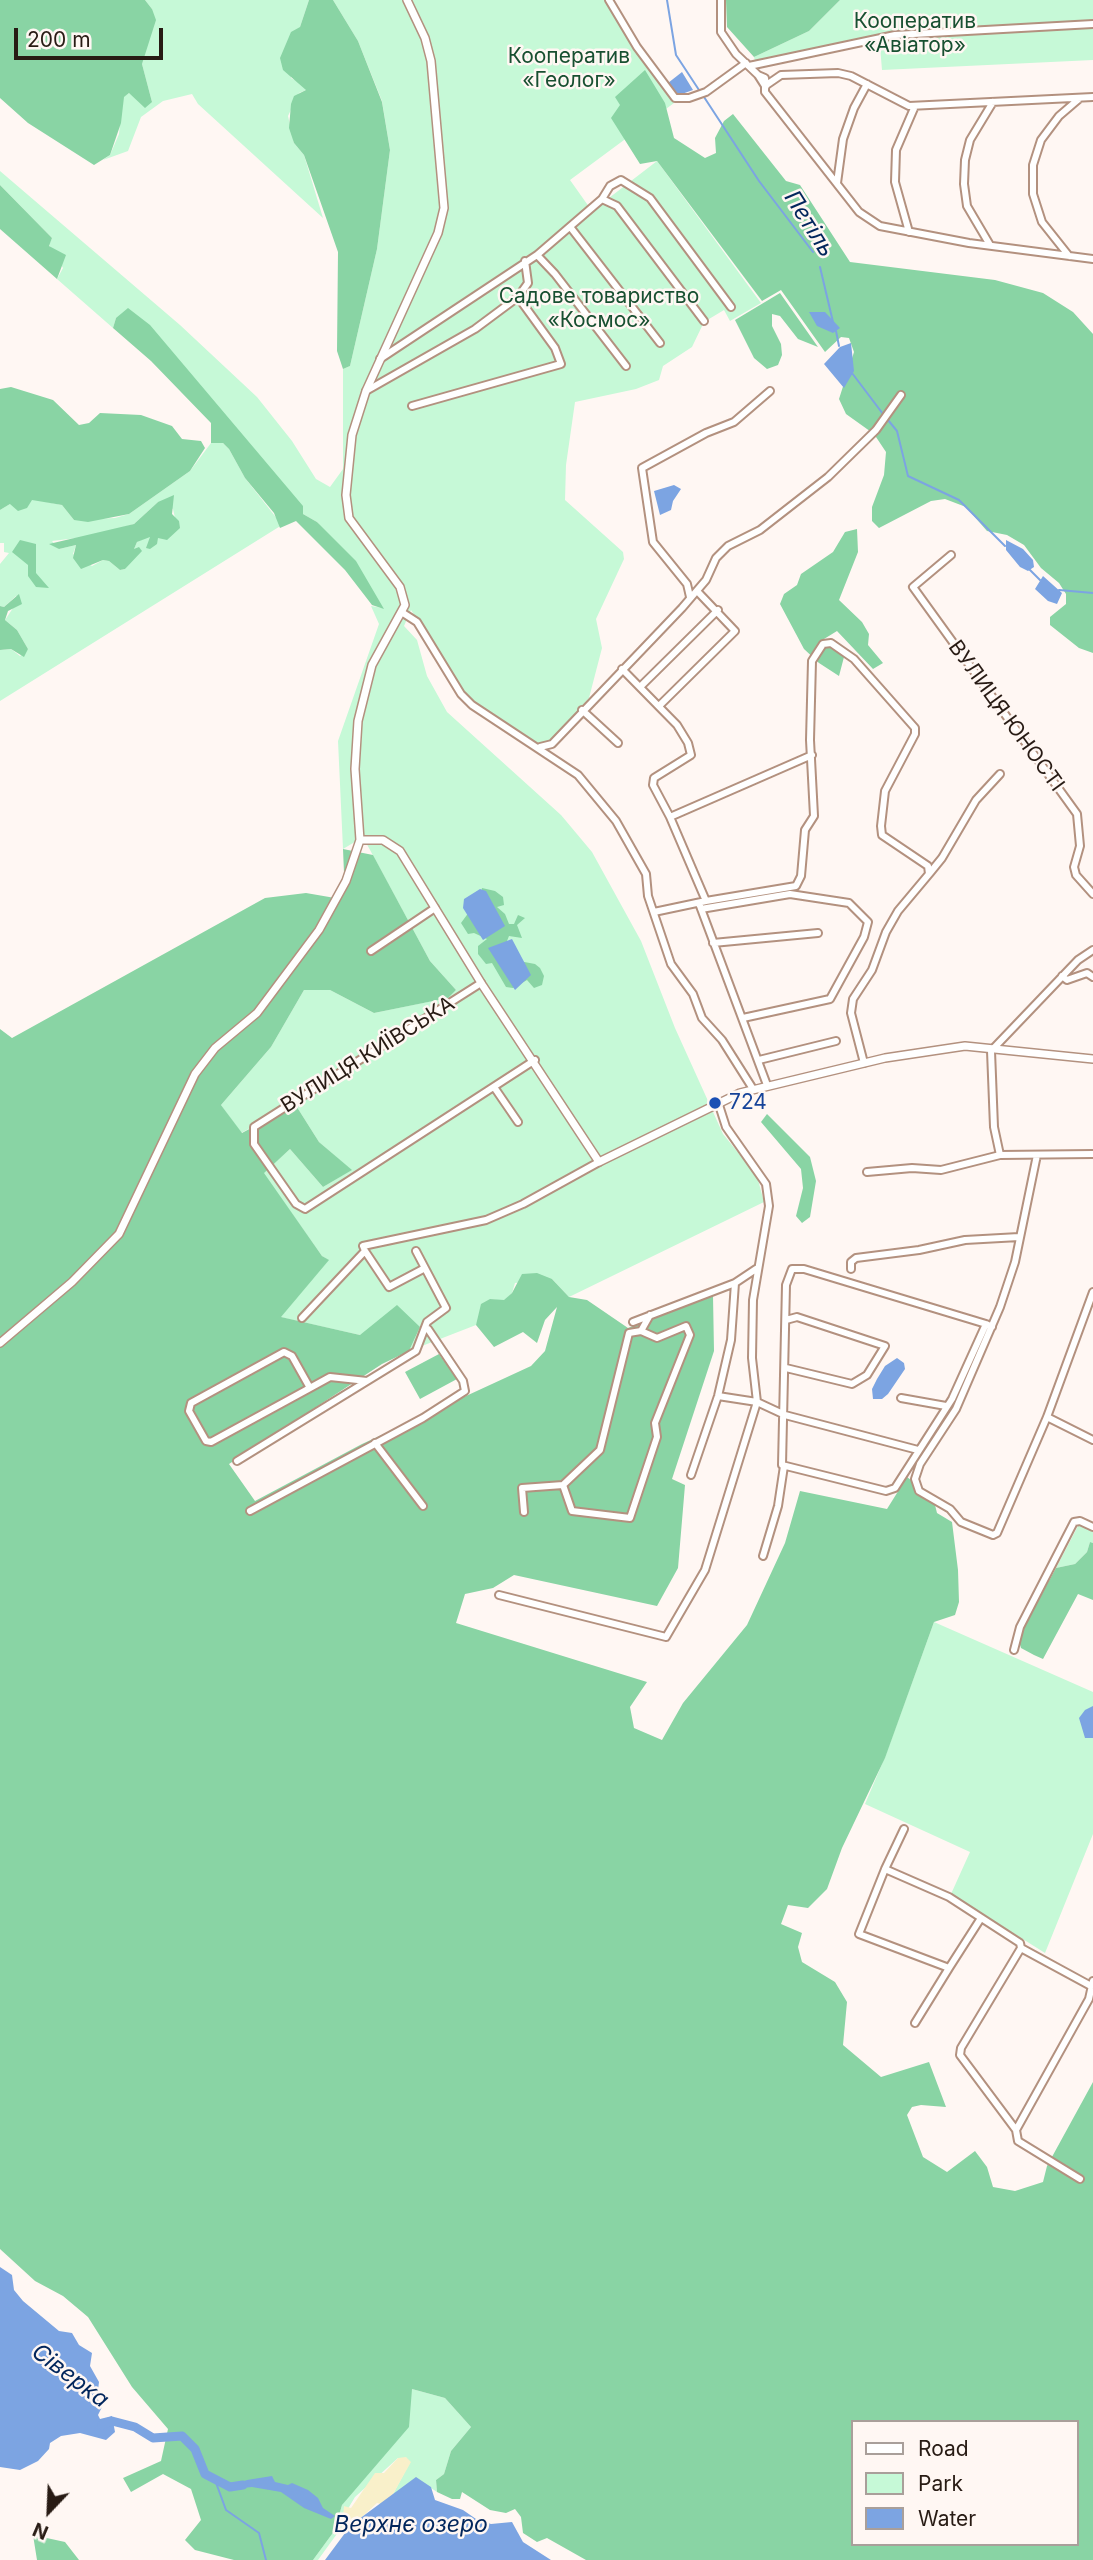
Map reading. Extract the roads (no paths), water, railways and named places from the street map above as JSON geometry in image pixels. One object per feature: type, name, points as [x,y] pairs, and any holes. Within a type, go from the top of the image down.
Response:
[{"type":"street","points":[[0,1343],[72,1282],[120,1234],[195,1074],[215,1048],[257,1013],[319,930],[346,881],[360,840],[355,769],[358,721],[372,665],[403,613],[404,597],[400,587],[353,526],[347,510],[352,435],[366,391],[438,233],[444,208],[431,61],[425,38],[407,0]]},
{"type":"street","points":[[609,0],[637,47],[676,98],[689,98],[706,92],[747,65],[895,35],[1093,24]]},
{"type":"street","points":[[720,0],[721,32],[766,86]]},
{"type":"street","points":[[1093,97],[909,106],[838,73],[810,72],[781,75],[766,86],[765,92],[859,212],[880,226],[1093,259]]},
{"type":"street","points":[[837,183],[843,139],[854,108],[867,85]]},
{"type":"street","points":[[1069,256],[1042,222],[1033,194],[1033,164],[1041,139],[1059,116],[1080,98]]},
{"type":"street","points":[[990,245],[967,206],[964,184],[965,160],[970,141],[993,102]]},
{"type":"street","points":[[909,232],[895,182],[896,149],[915,106]]},
{"type":"street","points":[[380,359],[524,261],[537,255],[602,199],[610,186],[621,180],[650,198],[731,307]]},
{"type":"street","points":[[602,199],[617,206],[704,321]]},
{"type":"street","points":[[570,228],[660,343]]},
{"type":"street","points":[[537,255],[555,274],[626,366]]},
{"type":"street","points":[[366,391],[475,329],[518,297],[528,283],[524,261]]},
{"type":"street","points":[[412,406],[561,364],[555,348],[518,297]]},
{"type":"street","points":[[690,597],[687,584],[653,542],[642,468],[706,433],[734,422],[769,391]]},
{"type":"street","points":[[538,747],[552,744],[697,591],[706,580],[716,558],[728,546],[760,530],[828,477],[876,430],[901,396]]},
{"type":"street","name":"ВУЛИЦЯ ЮНОСТІ","points":[[951,555],[913,587],[1077,814],[1080,846],[1074,867],[1076,875],[1093,894]]},
{"type":"street","points":[[659,706],[735,631],[718,610],[697,591]]},
{"type":"street","points":[[640,687],[718,610]]},
{"type":"street","points":[[403,613],[417,622],[461,694],[472,705],[538,747],[590,787],[617,821],[646,874],[648,896],[671,964],[693,994],[702,1018],[722,1040],[753,1089]]},
{"type":"street","points":[[654,912],[796,886],[801,876],[805,830],[814,816],[812,661],[823,644],[831,643],[870,675],[915,728],[915,734],[885,791],[881,826],[882,835],[928,866],[929,874]]},
{"type":"street","points":[[622,669],[677,725],[688,743],[691,755],[654,778],[653,785],[670,817],[702,904],[713,943],[768,1085]]},
{"type":"street","points":[[582,710],[618,743]]},
{"type":"street","points":[[670,817],[812,755]]},
{"type":"street","points":[[864,1063],[851,1013],[853,999],[872,970],[886,932],[898,911],[942,858],[976,800],[1000,774]]},
{"type":"street","points":[[360,840],[383,839],[400,851],[481,983],[535,1060],[599,1161]]},
{"type":"street","points":[[702,904],[790,894],[849,903],[868,922],[864,937],[830,999],[743,1018]]},
{"type":"street","points":[[371,951],[435,908]]},
{"type":"street","points":[[713,943],[818,933]]},
{"type":"street","points":[[1000,1155],[994,1118],[991,1051],[1062,976],[1093,950]]},
{"type":"street","points":[[1062,976],[1067,980],[1087,973],[1093,977]]},
{"type":"street","name":"ВУЛИЦЯ КИЇВСЬКА","points":[[481,983],[254,1127],[254,1144],[296,1204],[305,1209],[495,1087]]},
{"type":"street","points":[[759,1060],[836,1041]]},
{"type":"street","points":[[425,1268],[389,1287],[363,1246],[486,1220],[523,1204],[599,1161],[678,1125],[718,1102],[753,1089],[864,1063],[965,1046],[991,1051],[1093,1059]]},
{"type":"street","points":[[517,1122],[495,1087],[535,1060]]},
{"type":"street","points":[[499,1595],[666,1637],[705,1570],[757,1402],[752,1358],[757,1268],[769,1206],[766,1184],[726,1128],[718,1102]]},
{"type":"street","points":[[867,1172],[912,1168],[941,1170],[1000,1155],[1093,1154]]},
{"type":"street","points":[[1037,1155],[1015,1262],[956,1409],[920,1464],[915,1479],[919,1491],[950,1509],[961,1522],[993,1535],[997,1533],[1047,1417],[1093,1292]]},
{"type":"street","points":[[851,1269],[856,1258],[965,1240],[1020,1237]]},
{"type":"street","points":[[302,1318],[365,1251]]},
{"type":"street","points":[[237,1461],[416,1351],[427,1322],[446,1308],[416,1251]]},
{"type":"street","points":[[764,1556],[778,1506],[784,1466],[786,1285],[792,1269],[798,1267],[989,1326]]},
{"type":"street","points":[[633,1322],[735,1283],[757,1268]]},
{"type":"street","points":[[691,1475],[718,1396],[731,1340],[735,1283]]},
{"type":"street","points":[[641,1331],[650,1315]]},
{"type":"street","points":[[786,1320],[797,1317],[885,1346],[867,1375],[852,1384],[786,1368]]},
{"type":"street","points":[[524,1512],[522,1489],[563,1485],[600,1450],[629,1333],[641,1331],[657,1338],[686,1326],[690,1335],[656,1423],[657,1437],[630,1518],[572,1511],[563,1485]]},
{"type":"street","points":[[784,1466],[886,1491],[898,1485],[961,1383],[989,1326]]},
{"type":"street","points":[[250,1511],[465,1391],[456,1371],[426,1329]]},
{"type":"street","points":[[310,1388],[292,1356],[284,1352],[191,1403],[189,1410],[206,1441],[211,1442],[310,1388],[330,1377],[367,1381]]},
{"type":"street","points":[[718,1396],[757,1402],[785,1415],[918,1450]]},
{"type":"street","points":[[901,1398],[946,1406]]},
{"type":"street","points":[[1047,1417],[1093,1440]]},
{"type":"street","points":[[375,1443],[423,1506]]},
{"type":"street","points":[[1014,1650],[1020,1627],[1074,1522],[1080,1521],[1093,1527]]},
{"type":"street","points":[[904,1829],[859,1934],[949,1968]]},
{"type":"street","points":[[885,1869],[949,1897],[1020,1943],[1021,1948],[1092,1984],[1089,1999],[1016,2130]]},
{"type":"street","points":[[915,2023],[981,1918]]},
{"type":"street","points":[[1021,1948],[961,2048],[960,2055],[1016,2130],[1018,2141],[1080,2179]]},
{"type":"water","points":[[682,72],[693,90],[679,95],[668,83]]},
{"type":"water","points":[[809,312],[825,312],[840,328],[833,333],[817,326]]},
{"type":"water","points":[[851,343],[854,371],[844,388],[824,364],[840,347]]},
{"type":"water","points":[[674,485],[681,489],[671,510],[660,515],[654,491]]},
{"type":"water","points":[[1006,540],[1023,549],[1033,560],[1034,567],[1028,571],[1020,567],[1006,550]]},
{"type":"water","points":[[1043,576],[1062,593],[1057,604],[1048,601],[1035,589]]},
{"type":"water","points":[[480,889],[486,891],[505,926],[483,940],[463,908],[464,899]]},
{"type":"water","points":[[512,939],[531,975],[515,990],[488,948]]},
{"type":"water","points":[[897,1358],[904,1363],[905,1369],[888,1394],[882,1399],[873,1399],[872,1389],[877,1379],[885,1366]]},
{"type":"water","points":[[1093,1706],[1093,1738],[1085,1738],[1079,1718],[1085,1710]]},
{"type":"water","points":[[0,2267],[12,2275],[14,2290],[23,2301],[59,2331],[72,2333],[79,2345],[92,2353],[90,2366],[99,2382],[97,2398],[102,2407],[98,2415],[100,2419],[112,2416],[115,2432],[106,2440],[80,2433],[61,2436],[50,2443],[49,2449],[38,2461],[20,2470],[0,2467]]},
{"type":"water","points":[[272,2476],[275,2482],[288,2485],[292,2483],[308,2490],[318,2498],[323,2508],[335,2516],[331,2519],[304,2508],[281,2492],[252,2487],[233,2489],[233,2485],[247,2480]]},
{"type":"water","name":"Верхнє озеро","points":[[416,2477],[431,2487],[435,2500],[491,2524],[512,2522],[523,2542],[551,2560],[325,2560],[351,2525]]},
{"type":"waterway","name":"Петіль","points":[[667,0],[676,55],[699,90]]},
{"type":"waterway","name":"Петіль","points":[[704,97],[759,181],[813,252]]},
{"type":"waterway","name":"Петіль","points":[[820,267],[833,322]]},
{"type":"waterway","name":"Петіль","points":[[836,331],[839,346]]},
{"type":"waterway","name":"Петіль","points":[[852,373],[883,414]]},
{"type":"waterway","name":"Петіль","points":[[888,420],[897,431],[908,476],[959,500],[1005,546]]},
{"type":"waterway","name":"Петіль","points":[[1029,569],[1040,580]]},
{"type":"waterway","name":"Петіль","points":[[1059,590],[1093,593]]},
{"type":"waterway","name":"Сіверка","points":[[102,2425],[112,2421],[135,2427],[153,2438],[182,2436],[195,2449],[205,2474],[230,2487],[243,2485]]},
{"type":"waterway","points":[[215,2480],[226,2510],[259,2533],[266,2560]]},
{"type":"place","name":"724","points":[[715,1103]]},
{"type":"park label","name":"Кооператив «Авіатор»","points":[[915,34]]},
{"type":"park label","name":"Кооператив «Геолог»","points":[[569,69]]},
{"type":"park label","name":"Садове товариство «Космос»","points":[[599,309]]}]
